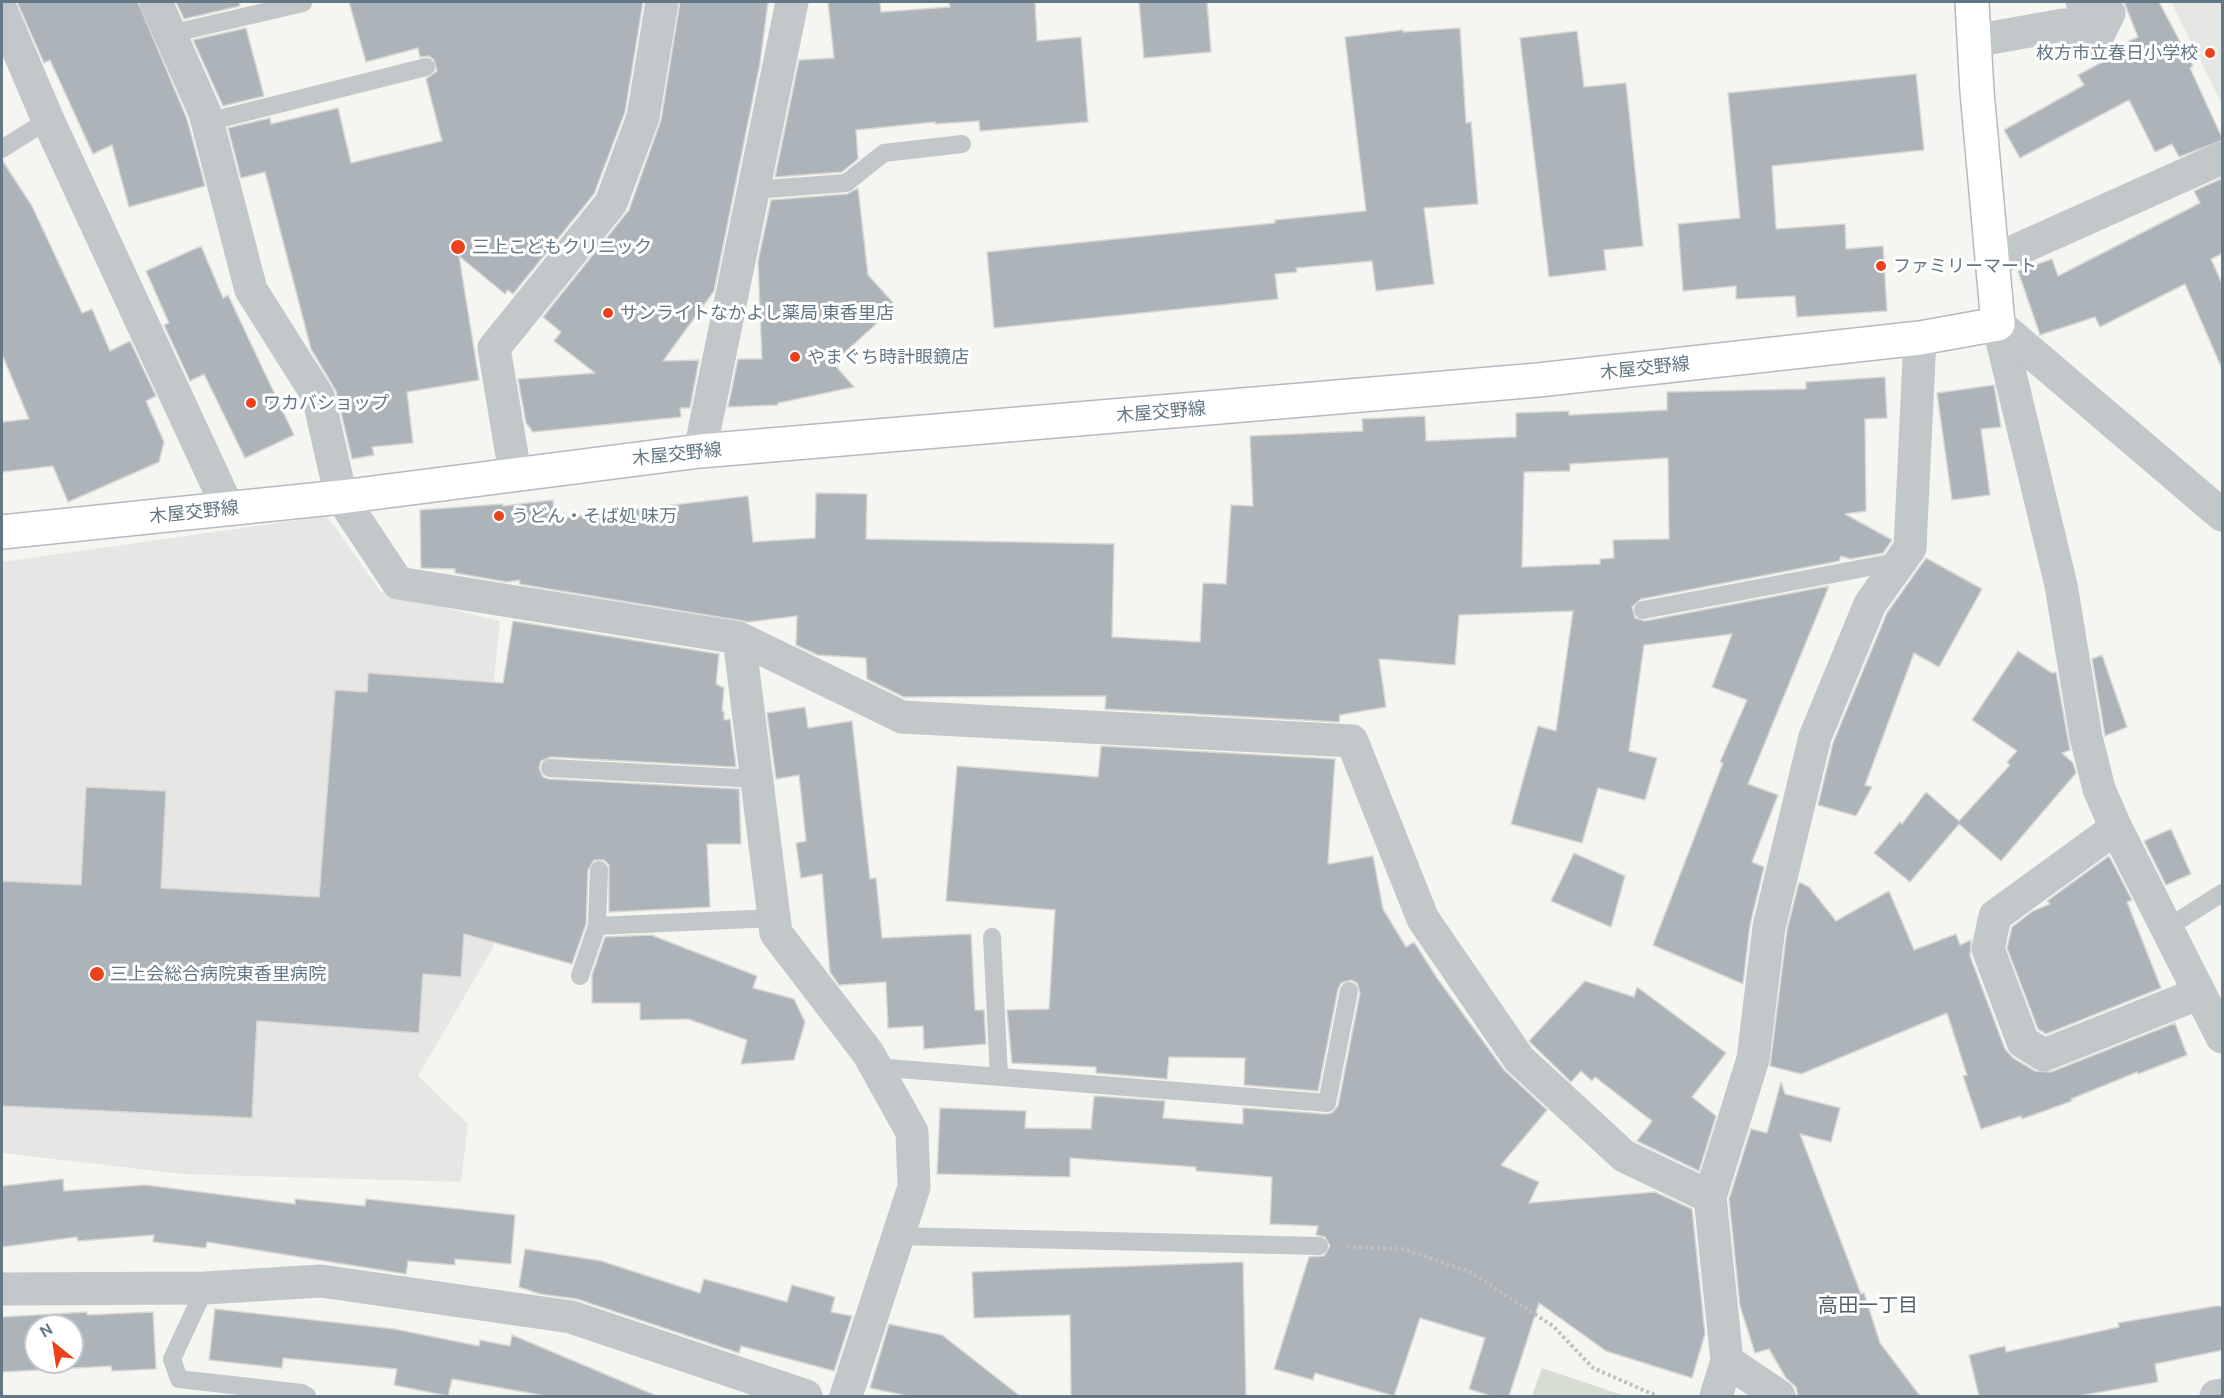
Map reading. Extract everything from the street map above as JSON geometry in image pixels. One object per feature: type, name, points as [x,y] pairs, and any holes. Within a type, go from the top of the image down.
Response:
[{"type":"main road","points":[[1972,2],[1998,324]]},
{"type":"main road","name":"木屋交野線","points":[[2,532],[341,497],[700,451],[1538,380],[1920,338],[1998,324]]},
{"type":"street","points":[[156,2],[207,122],[251,290],[318,396],[341,497],[398,583],[739,638],[902,717],[1352,741],[1423,919],[1519,1059],[1624,1156],[1710,1197]]},
{"type":"street","points":[[515,473],[494,348],[611,203],[643,117],[662,2]]},
{"type":"street","points":[[700,451],[792,2]]},
{"type":"street","points":[[1974,41],[2075,9]]},
{"type":"street","points":[[2,12],[48,120],[228,508]]},
{"type":"street","points":[[1992,261],[2223,158]]},
{"type":"street","points":[[1998,324],[2223,515]]},
{"type":"street","points":[[1998,324],[2061,585],[2086,737],[2099,789],[2116,828],[2167,928],[2210,1004],[2223,1037]]},
{"type":"street","points":[[1716,1396],[1727,1360],[1710,1197],[1753,1059],[1769,927],[1815,737],[1870,604],[1910,548],[1920,338]]},
{"type":"street","points":[[739,638],[776,933],[868,1053],[912,1132],[914,1186],[846,1396]]},
{"type":"street","points":[[2116,828],[1995,916],[1988,949],[2023,1042],[2044,1055],[2210,1004]]},
{"type":"street","points":[[2,1289],[205,1288],[321,1281],[571,1317],[806,1396]]},
{"type":"street","points":[[1727,1360],[1779,1396]]},
{"type":"street","points":[[2216,1396],[2223,1395]]},
{"type":"lane","points":[[170,34],[303,3]]},
{"type":"lane","points":[[207,122],[426,67]]},
{"type":"lane","points":[[2,149],[48,120]]},
{"type":"lane","points":[[753,190],[846,183],[884,153],[963,144]]},
{"type":"lane","points":[[1643,610],[1901,561]]},
{"type":"lane","points":[[550,768],[757,779]]},
{"type":"lane","points":[[580,976],[597,926],[599,870]]},
{"type":"lane","points":[[2167,928],[2223,893]]},
{"type":"lane","points":[[597,926],[774,918]]},
{"type":"lane","points":[[992,937],[999,1076]]},
{"type":"lane","points":[[875,1066],[1327,1103],[1349,991]]},
{"type":"lane","points":[[897,1236],[1319,1245]]},
{"type":"lane","points":[[205,1288],[172,1359],[179,1379],[302,1393],[307,1396]]},
{"type":"path","points":[[1319,1245],[1404,1249],[1470,1272],[1553,1326],[1593,1368],[1657,1396]]},
{"type":"shaded area","name":"枚方市立春日小学校","points":[[2171,2],[2222,2],[2222,104]]},
{"type":"shaded area","points":[[327,516],[381,592],[500,621],[486,755],[518,775],[494,946],[418,1076],[468,1124],[461,1182],[182,1174],[2,1153],[2,562]]},
{"type":"shaded area","points":[[1542,1368],[1625,1396],[1532,1396]]},
{"type":"building","points":[[17,2],[138,2],[187,119],[205,186],[129,207],[112,145],[93,154],[50,60],[44,63]]},
{"type":"building","points":[[176,2],[239,2],[240,6],[184,19]]},
{"type":"building","points":[[349,2],[643,2],[625,112],[594,194],[513,294],[508,290],[505,294],[459,256],[479,380],[407,392],[413,443],[372,447],[374,455],[352,459],[336,391],[311,349],[265,172],[241,178],[228,128],[270,118],[271,124],[338,108],[351,163],[442,141],[426,79],[437,71],[434,60],[429,56],[420,57],[418,48],[366,62]]},
{"type":"building","points":[[680,2],[768,2],[760,63],[714,291],[663,361],[699,360],[690,408],[680,408],[681,417],[533,432],[526,423],[518,379],[595,373],[554,341],[561,332],[543,317],[629,210],[661,120]]},
{"type":"building","points":[[828,2],[880,2],[881,12],[950,7],[949,2],[1035,2],[1037,41],[1081,37],[1088,122],[980,131],[979,121],[935,124],[935,122],[856,130],[858,159],[842,172],[775,177],[799,60],[834,58]]},
{"type":"building","points":[[1139,2],[1207,2],[1211,52],[1144,58]]},
{"type":"building","points":[[2124,2],[2159,2],[2193,66],[2190,68],[2223,140],[2179,157],[2172,144],[2155,152],[2129,100],[2020,158],[2004,130],[2084,85],[2078,75],[2132,46],[2129,41],[2138,37]]},
{"type":"building","points":[[246,28],[264,96],[223,106],[193,40]]},
{"type":"building","points":[[1460,28],[1466,123],[1471,122],[1478,204],[1424,208],[1434,284],[1376,291],[1372,261],[1296,268],[1297,272],[1275,274],[1278,299],[994,328],[987,252],[1275,223],[1275,220],[1366,211],[1345,37],[1403,30],[1403,32]]},
{"type":"building","points":[[1577,31],[1584,87],[1626,83],[1643,246],[1604,250],[1606,270],[1549,277],[1520,38]]},
{"type":"building","points":[[1916,74],[1924,150],[1772,166],[1776,229],[1845,224],[1846,249],[1883,246],[1887,311],[1797,317],[1795,296],[1736,299],[1736,286],[1683,291],[1678,224],[1740,218],[1728,93]]},
{"type":"building","points":[[2,160],[32,206],[82,313],[92,309],[110,351],[130,341],[156,396],[146,401],[164,442],[159,462],[68,502],[53,466],[2,472],[2,422],[29,419],[2,354]]},
{"type":"building","points":[[2223,178],[2223,253],[2211,259],[2223,286],[2223,371],[2185,284],[2100,327],[2095,317],[2040,335],[2018,271],[2052,259],[2058,276],[2200,203],[2194,191]]},
{"type":"building","points":[[858,188],[868,275],[896,306],[833,363],[854,387],[778,403],[778,405],[728,407],[738,359],[762,359],[758,261],[771,200],[847,194]]},
{"type":"building","points":[[201,246],[223,298],[228,295],[294,435],[245,458],[204,374],[190,381],[164,325],[169,323],[146,271]]},
{"type":"building","points":[[1885,377],[1887,418],[1865,419],[1866,511],[1845,514],[1892,540],[1883,553],[1850,559],[1841,556],[1839,561],[1641,599],[1632,607],[1635,618],[1645,621],[1829,586],[1748,784],[1778,795],[1752,862],[1764,867],[1750,925],[1743,984],[1653,945],[1723,763],[1720,762],[1747,700],[1712,687],[1732,634],[1644,645],[1629,751],[1657,758],[1645,800],[1598,788],[1582,843],[1511,824],[1538,726],[1556,731],[1573,611],[1459,615],[1455,665],[1379,659],[1386,707],[1340,715],[1339,722],[1105,709],[1106,696],[904,697],[867,679],[866,658],[818,655],[796,645],[797,616],[749,622],[519,584],[520,580],[507,582],[455,573],[455,569],[421,568],[420,510],[502,504],[503,506],[553,500],[555,519],[748,496],[753,542],[815,538],[816,493],[867,494],[866,539],[1114,544],[1112,637],[1200,642],[1203,583],[1226,584],[1231,505],[1253,506],[1250,436],[1363,431],[1362,419],[1425,416],[1426,441],[1516,437],[1516,413],[1569,411],[1569,415],[1667,410],[1667,392],[1806,389],[1806,382]],"holes":[[[1668,458],[1669,539],[1613,540],[1614,558],[1600,559],[1600,564],[1522,567],[1524,472],[1570,471],[1570,464]]]},
{"type":"building","points":[[1994,385],[2001,427],[1981,429],[1990,495],[1952,500],[1937,393]]},
{"type":"building","points":[[1926,558],[1982,589],[1939,667],[1914,653],[1865,785],[1872,787],[1856,816],[1818,805],[1833,743],[1887,613]]},
{"type":"building","points":[[513,621],[719,654],[716,684],[724,688],[722,711],[724,720],[730,719],[736,767],[551,757],[541,761],[539,768],[543,777],[549,779],[739,789],[741,844],[707,844],[710,907],[609,912],[609,865],[604,860],[594,860],[588,870],[586,924],[572,964],[464,934],[461,977],[423,974],[419,1033],[257,1021],[252,1118],[2,1106],[2,881],[81,885],[86,787],[166,791],[161,888],[319,897],[335,690],[367,692],[368,673],[503,683]]},
{"type":"building","points":[[2018,651],[2052,673],[2056,672],[2070,750],[2062,753],[2073,763],[2076,773],[2001,861],[1959,824],[1910,882],[1874,853],[1900,822],[1902,824],[1926,792],[1959,821],[2010,765],[2007,762],[2017,751],[1972,720]]},
{"type":"building","points":[[2102,655],[2127,727],[2105,736],[2092,659]]},
{"type":"building","points":[[805,707],[808,728],[852,721],[870,879],[876,878],[882,938],[971,934],[975,1010],[984,1010],[986,1044],[924,1049],[923,1026],[888,1028],[886,982],[839,985],[830,972],[822,874],[801,878],[796,843],[806,841],[799,775],[776,779],[767,713]]},
{"type":"building","points":[[1101,746],[1335,759],[1328,864],[1373,856],[1383,909],[1406,947],[1414,942],[1437,978],[1504,1070],[1547,1110],[1501,1165],[1539,1182],[1529,1203],[1655,1192],[1692,1209],[1705,1334],[1692,1378],[1606,1351],[1539,1303],[1509,1396],[1491,1396],[1469,1389],[1485,1338],[1420,1318],[1394,1396],[1315,1373],[1313,1380],[1274,1369],[1309,1257],[1324,1256],[1330,1246],[1325,1237],[1316,1235],[1318,1226],[1270,1224],[1272,1177],[1196,1171],[1196,1167],[1070,1158],[1070,1177],[937,1174],[940,1108],[1026,1111],[1025,1128],[1091,1129],[1094,1096],[1165,1101],[1163,1118],[1243,1124],[1243,1108],[1326,1114],[1332,1113],[1338,1106],[1360,993],[1357,983],[1351,980],[1341,983],[1338,989],[1318,1091],[1244,1085],[1245,1058],[1169,1057],[1167,1079],[1096,1073],[1096,1067],[1012,1063],[1007,1010],[1049,1009],[1055,910],[946,901],[957,766],[1098,777]]},
{"type":"building","points":[[2171,829],[2191,874],[2166,885],[2144,841]]},
{"type":"building","points":[[1574,853],[1625,876],[1611,927],[1551,901]]},
{"type":"building","points":[[2109,856],[2132,900],[2127,902],[2161,988],[2046,1034],[2038,1029],[2007,948],[2012,927],[2033,911],[2050,904],[2047,901]]},
{"type":"building","points":[[1799,882],[1809,887],[1836,921],[1889,891],[1914,950],[1956,934],[1960,945],[1971,940],[1970,956],[2005,1049],[2013,1058],[2035,1071],[2051,1072],[2175,1023],[2187,1055],[2138,1074],[2137,1072],[2071,1099],[2072,1101],[2022,1119],[2021,1116],[1981,1129],[1963,1076],[1967,1075],[1947,1013],[1801,1074],[1770,1066],[1787,930]]},
{"type":"building","points":[[651,935],[757,976],[753,988],[794,999],[805,1022],[794,1060],[741,1064],[747,1040],[688,1019],[640,1020],[640,1003],[592,1003],[592,975],[605,937]]},
{"type":"building","points":[[1585,981],[1634,997],[1637,987],[1726,1053],[1692,1097],[1716,1116],[1699,1171],[1637,1141],[1652,1121],[1595,1077],[1592,1081],[1581,1071],[1571,1082],[1529,1041]]},
{"type":"building","points":[[1781,1082],[1785,1094],[1840,1108],[1831,1142],[1800,1134],[1861,1294],[1864,1293],[1880,1343],[1920,1396],[1798,1396],[1796,1387],[1786,1378],[1769,1349],[1755,1353],[1740,1306],[1729,1199],[1751,1129],[1767,1133]]},
{"type":"building","points":[[63,1179],[64,1191],[145,1185],[295,1204],[295,1199],[365,1206],[366,1199],[515,1215],[511,1264],[455,1259],[455,1265],[408,1261],[406,1274],[207,1242],[206,1248],[153,1242],[154,1235],[78,1241],[77,1237],[2,1247],[2,1186]]},
{"type":"building","points":[[525,1249],[601,1261],[700,1293],[704,1279],[787,1302],[792,1285],[835,1297],[831,1312],[852,1316],[834,1371],[741,1346],[739,1353],[577,1299],[540,1294],[519,1287]]},
{"type":"building","points":[[1243,1262],[1246,1396],[1071,1396],[1070,1315],[974,1318],[972,1272]]},
{"type":"building","points":[[2223,1306],[2223,1350],[2155,1364],[2158,1382],[2078,1396],[1979,1396],[1969,1355],[2005,1346],[2006,1352],[2119,1327],[2118,1323]]},
{"type":"building","points":[[215,1309],[394,1329],[479,1346],[480,1340],[510,1346],[512,1335],[657,1396],[546,1396],[452,1379],[448,1396],[394,1385],[397,1369],[283,1358],[282,1368],[209,1360]]},
{"type":"building","points":[[153,1312],[156,1369],[112,1371],[111,1366],[84,1367],[84,1314],[53,1314]]},
{"type":"building","points":[[24,1316],[24,1371],[2,1372],[2,1317]]},
{"type":"building","points":[[889,1324],[942,1335],[1020,1396],[908,1396],[870,1388]]},
{"type":"place","name":"枚方市立春日小学校","points":[[2210,53]]},
{"type":"place","name":"三上こどもクリニック","points":[[458,247]]},
{"type":"place","name":"ファミリーマート","points":[[1881,266]]},
{"type":"place","name":"サンライトなかよし薬局 東香里店","points":[[608,313]]},
{"type":"place","name":"やまぐち時計眼鏡店","points":[[795,357]]},
{"type":"place","name":"ワカバショップ","points":[[251,403]]},
{"type":"place","name":"うどん・そば処 味万","points":[[499,516]]},
{"type":"place","name":"三上会総合病院東香里病院","points":[[97,974]]},
{"type":"district","name":"高田一丁目","points":[[1868,1305]]}]
